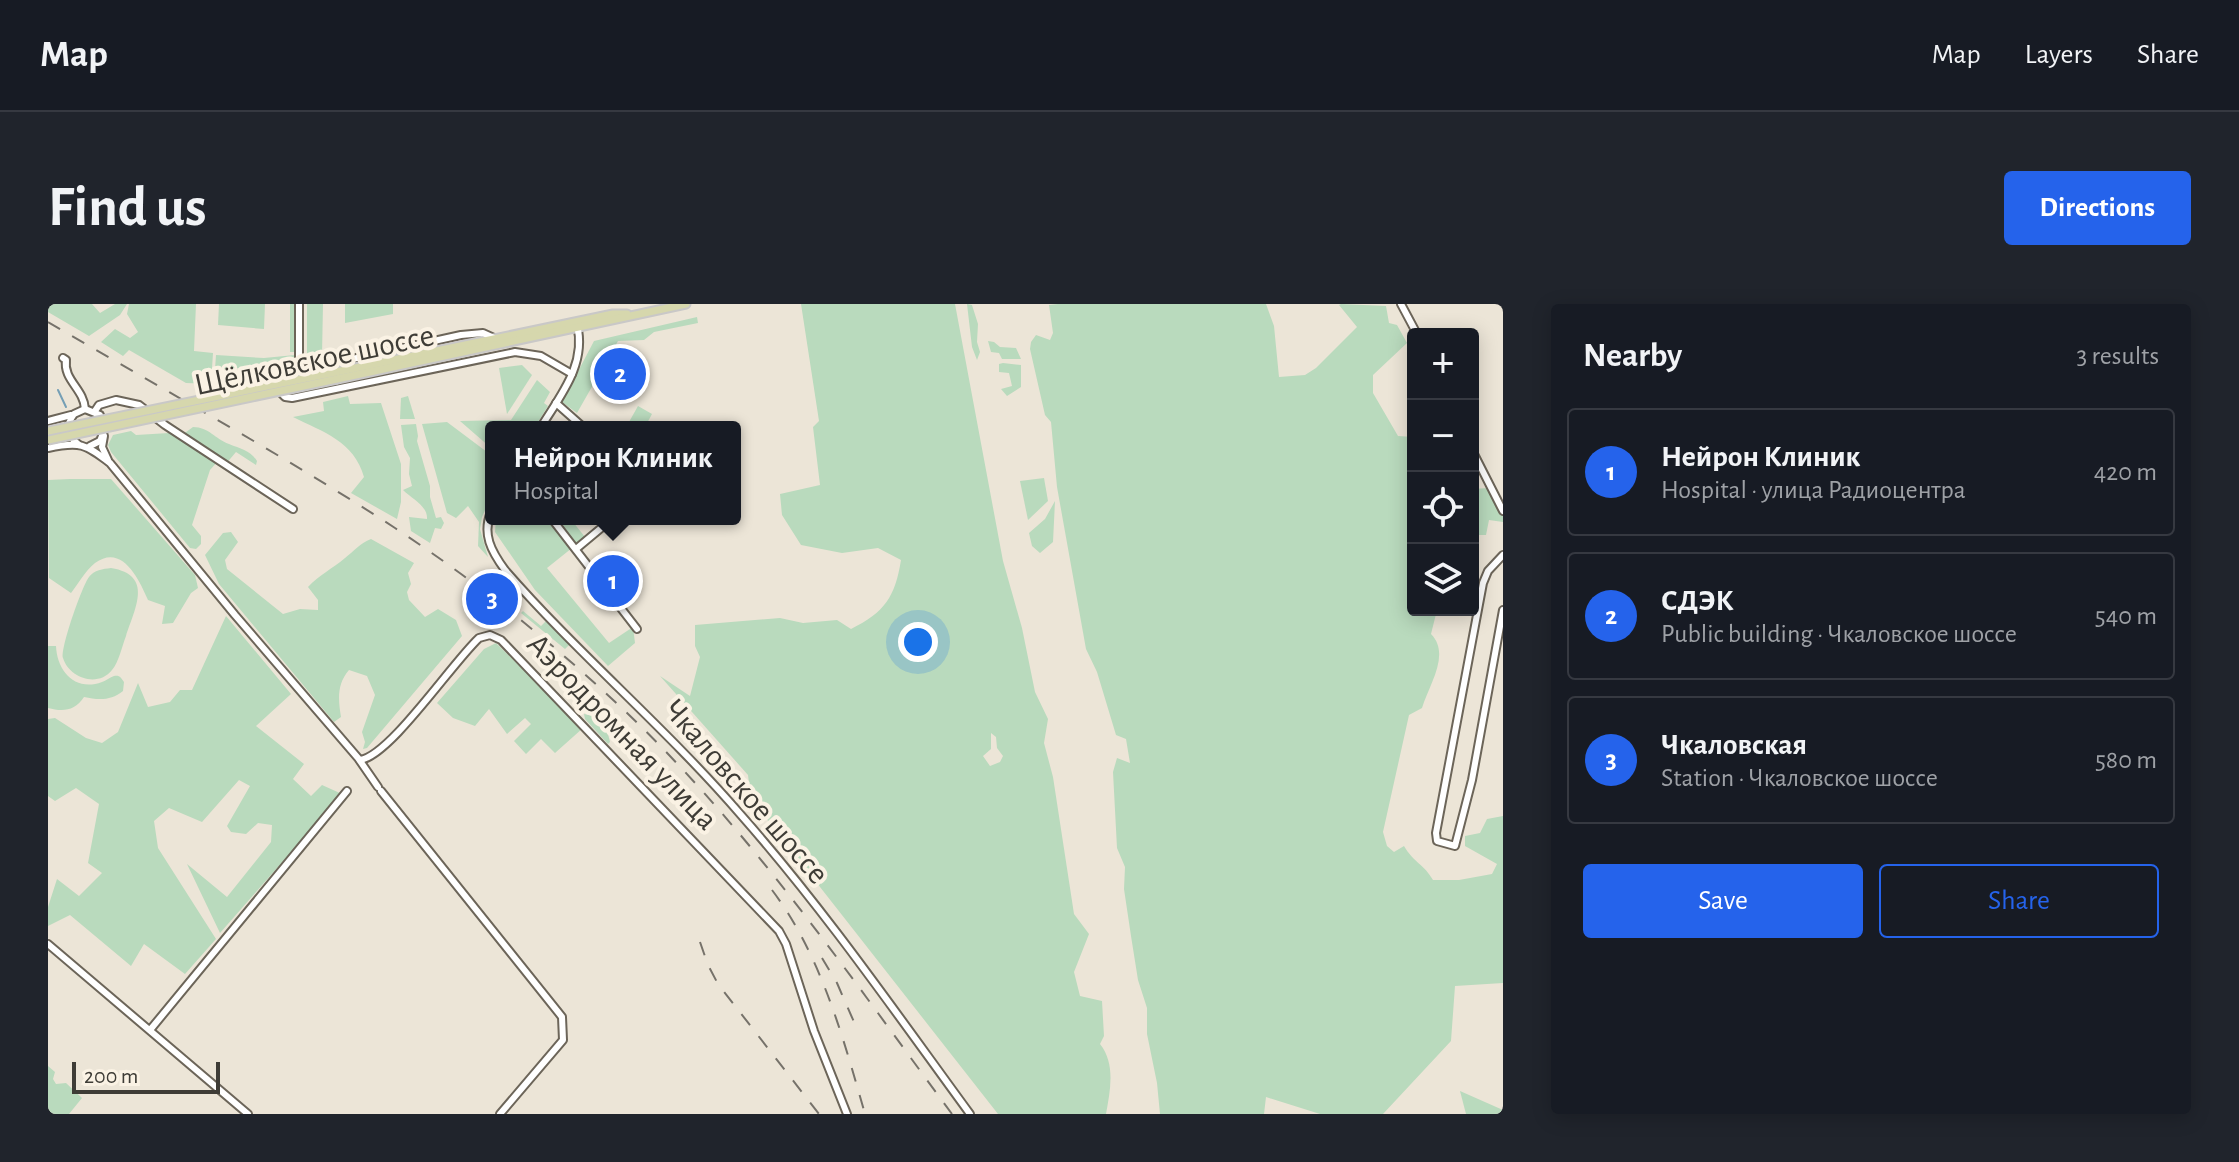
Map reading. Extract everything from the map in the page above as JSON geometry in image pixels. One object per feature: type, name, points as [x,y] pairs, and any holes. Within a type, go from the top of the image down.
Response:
[{"type":"main road","name":"Щёлковское шоссе","points":[[48,440],[494,338],[576,325],[595,325],[686,304]]},
{"type":"main road","name":"Щёлковское шоссе","points":[[48,431],[562,331],[613,314],[637,313]]},
{"type":"street","points":[[299,304],[299,371]]},
{"type":"street","points":[[1401,304],[1414,328]]},
{"type":"street","points":[[576,325],[581,344]]},
{"type":"street","points":[[545,421],[578,362],[586,330],[595,325]]},
{"type":"street","points":[[562,331],[574,334],[581,344]]},
{"type":"street","points":[[494,338],[483,333],[461,335],[284,375],[279,382],[282,396],[292,398],[515,352],[535,354],[572,374]]},
{"type":"street","points":[[63,358],[69,377],[84,397],[85,409]]},
{"type":"street","points":[[562,368],[578,362]]},
{"type":"street","points":[[556,403],[565,374],[562,368]]},
{"type":"street","points":[[254,384],[262,378],[279,382]]},
{"type":"street","points":[[95,411],[99,405],[116,400],[139,405],[293,509]]},
{"type":"street","points":[[556,403],[576,421]]},
{"type":"street","points":[[52,421],[85,409],[95,411],[104,421],[102,447],[110,463]]},
{"type":"street","points":[[51,448],[68,430],[74,414]]},
{"type":"street","points":[[52,421],[68,430],[79,445]]},
{"type":"street","points":[[51,448],[90,446],[104,435]]},
{"type":"street","points":[[90,446],[110,463],[217,594],[360,760],[562,1017],[563,1040],[500,1114]]},
{"type":"street","points":[[1479,464],[1502,508]]},
{"type":"street","name":"Чкаловское шоссе","points":[[487,525],[488,539],[502,566],[656,722],[750,824],[828,921],[970,1114]]},
{"type":"street","points":[[557,525],[637,629]]},
{"type":"street","points":[[576,549],[605,525]]},
{"type":"street","points":[[1503,555],[1488,571],[1483,583],[1436,833],[1437,841],[1455,846],[1472,780],[1503,613]]},
{"type":"street","name":"Аэродромная улица","points":[[360,760],[370,759],[395,735],[479,638],[490,635],[501,640],[779,931],[817,1041],[847,1114]]},
{"type":"street","points":[[150,1030],[347,791]]},
{"type":"street","points":[[48,944],[248,1114]]},
{"type":"green space","points":[[48,304],[92,304],[100,313],[115,304],[127,304],[120,315],[89,336],[48,312]]},
{"type":"green space","points":[[129,304],[196,304],[194,351],[213,353],[211,384],[186,383],[129,350],[123,356],[101,342],[115,329],[130,338],[138,332],[127,314]]},
{"type":"green space","points":[[219,304],[265,304],[264,329],[218,325]]},
{"type":"green space","points":[[290,304],[296,304],[295,352],[290,352]]},
{"type":"green space","points":[[307,304],[323,304],[322,355],[307,358]]},
{"type":"green space","points":[[345,304],[393,304],[393,314],[345,323]]},
{"type":"green space","points":[[801,304],[955,304],[1003,561],[1022,628],[1035,692],[1048,719],[1044,743],[1053,777],[1074,914],[1089,934],[1074,972],[1080,996],[1102,1001],[1104,1036],[1100,1044],[1110,1069],[1106,1114],[998,1114],[751,799],[748,775],[660,676],[690,696],[700,657],[695,646],[695,625],[780,618],[803,623],[837,620],[851,629],[872,616],[892,594],[901,560],[878,548],[842,553],[801,545],[782,515],[780,494],[820,485],[813,427],[819,421]],"holes":[[[991,733],[996,737],[997,748],[1003,756],[1000,762],[990,766],[983,756],[991,749]]]},
{"type":"green space","points":[[967,304],[972,305],[978,324],[980,352],[977,360],[972,347]]},
{"type":"green space","points":[[1266,304],[1274,326],[1279,377],[1305,375],[1316,368],[1357,327],[1341,304],[1386,306],[1389,323],[1397,325],[1407,343],[1373,375],[1373,393],[1398,436],[1407,437],[1407,616],[1436,616],[1431,634],[1437,642],[1439,660],[1422,708],[1409,715],[1383,832],[1387,846],[1394,852],[1404,846],[1433,880],[1459,880],[1492,874],[1497,864],[1465,846],[1465,836],[1480,833],[1487,819],[1503,816],[1503,983],[1455,986],[1451,1041],[1383,1114],[1320,1114],[1266,1097],[1264,1114],[1160,1114],[1147,1034],[1147,1008],[1138,980],[1124,889],[1125,867],[1117,848],[1113,772],[1117,758],[1130,763],[1126,739],[1116,735],[1097,672],[1086,649],[1057,487],[1051,422],[1045,415],[1030,349],[1036,335],[1050,340],[1053,333],[1049,305]]},
{"type":"green space","points":[[697,317],[698,323],[654,332],[644,340],[618,341],[577,413],[562,402],[594,341]]},
{"type":"green space","points":[[988,341],[1000,347],[1016,348],[1021,359],[1002,359],[999,353],[991,352]]},
{"type":"green space","points":[[216,355],[264,358],[295,355],[295,366],[215,369]]},
{"type":"green space","points":[[999,364],[1021,365],[1021,387],[1007,396],[1001,389],[1012,386],[1009,373],[999,372]]},
{"type":"green space","points":[[522,365],[532,375],[507,414],[499,368]]},
{"type":"green space","points":[[537,380],[550,392],[544,403],[548,406],[539,421],[485,421],[485,443],[460,421],[511,420]]},
{"type":"green space","points":[[348,396],[350,404],[381,403],[401,464],[401,502],[397,519],[351,493],[364,477],[345,446],[293,417],[324,411],[323,402]]},
{"type":"green space","points":[[408,396],[415,419],[400,419],[401,398]]},
{"type":"green space","points":[[638,406],[652,414],[648,421],[630,421]]},
{"type":"green space","points":[[447,422],[485,450],[485,510],[480,529],[488,557],[478,546],[479,522],[468,506],[456,518],[447,513],[422,424]]},
{"type":"green space","points":[[416,424],[430,497],[436,518],[441,517],[444,523],[441,529],[435,528],[430,543],[411,531],[409,517],[427,519],[427,514],[403,490],[412,486],[410,458],[404,447],[401,425]]},
{"type":"green space","points":[[193,427],[245,450],[257,461],[256,465],[236,452],[225,465],[218,461],[210,470],[192,525],[201,536],[201,544],[196,549],[190,548],[108,445],[113,435],[131,431],[136,435],[182,435]]},
{"type":"green space","points":[[1044,478],[1048,501],[1028,520],[1020,481]]},
{"type":"green space","points":[[111,479],[195,575],[198,588],[191,593],[173,623],[162,624],[165,606],[148,600],[128,566],[113,557],[95,563],[71,593],[49,578],[48,480]]},
{"type":"green space","points":[[1488,488],[1503,514],[1503,522],[1489,520],[1486,535],[1479,535],[1479,489]]},
{"type":"green space","points":[[1055,501],[1053,542],[1040,553],[1032,546],[1029,533],[1045,519]]},
{"type":"green space","points":[[496,525],[554,525],[572,548],[547,568],[609,643],[633,627],[635,643],[608,666],[535,590],[495,532]]},
{"type":"green space","points":[[563,525],[575,525],[585,537],[576,545]]},
{"type":"green space","points":[[231,532],[238,542],[225,560],[227,569],[283,614],[300,609],[318,610],[318,600],[308,587],[371,539],[414,563],[408,573],[411,584],[407,592],[409,600],[425,617],[438,609],[456,620],[462,636],[367,748],[363,749],[365,742],[362,732],[375,695],[367,676],[349,670],[345,675],[339,692],[341,717],[334,722],[219,584],[205,555],[223,533]]},
{"type":"green space","points":[[111,568],[133,578],[137,585],[137,604],[114,667],[99,679],[84,678],[66,665],[63,658],[65,643],[89,577],[96,571]]},
{"type":"green space","points":[[523,611],[541,626],[547,620],[571,643],[565,649],[521,613]]},
{"type":"green space","points":[[226,616],[291,694],[256,726],[304,764],[293,779],[311,796],[322,785],[342,794],[220,933],[187,864],[227,897],[271,842],[272,825],[258,823],[246,834],[231,832],[227,826],[250,786],[239,780],[202,822],[169,808],[154,821],[158,848],[216,939],[185,974],[144,944],[131,966],[70,915],[48,926],[48,907],[57,879],[79,896],[102,873],[88,863],[99,804],[76,788],[55,801],[48,796],[48,719],[55,718],[86,738],[102,743],[118,732],[138,683],[148,707],[170,702],[180,690],[192,690]]},
{"type":"green space","points":[[496,643],[583,728],[555,753],[541,739],[526,754],[514,741],[531,724],[525,718],[507,734],[489,709],[475,726],[453,718],[437,703],[484,649]]},
{"type":"green space","points":[[48,646],[56,646],[60,664],[76,682],[92,684],[118,676],[124,682],[123,691],[104,699],[84,697],[68,709],[48,708]]},
{"type":"green space","points":[[584,714],[602,724],[609,737],[608,744],[585,719]]},
{"type":"green space","points":[[48,1066],[55,1072],[53,1079],[56,1084],[66,1083],[82,1098],[69,1114],[48,1114]]},
{"type":"green space","points":[[1460,1091],[1503,1110],[1503,1114],[1466,1114]]},
{"type":"waterway","points":[[58,390],[66,407]]},
{"type":"railway","points":[[48,322],[267,449],[395,528],[485,592],[571,662],[625,711],[715,805],[797,905],[952,1114]]},
{"type":"railway","points":[[772,890],[817,969],[839,1026],[865,1114]]},
{"type":"railway","points":[[700,942],[718,984],[819,1114]]},
{"type":"railway","points":[[822,958],[854,1022]]},
{"type":"place","name":"СДЭК","points":[[620,374]]},
{"type":"place","name":"Нейрон Клиник","points":[[613,581]]},
{"type":"place","name":"Чкаловская","points":[[492,599]]}]
